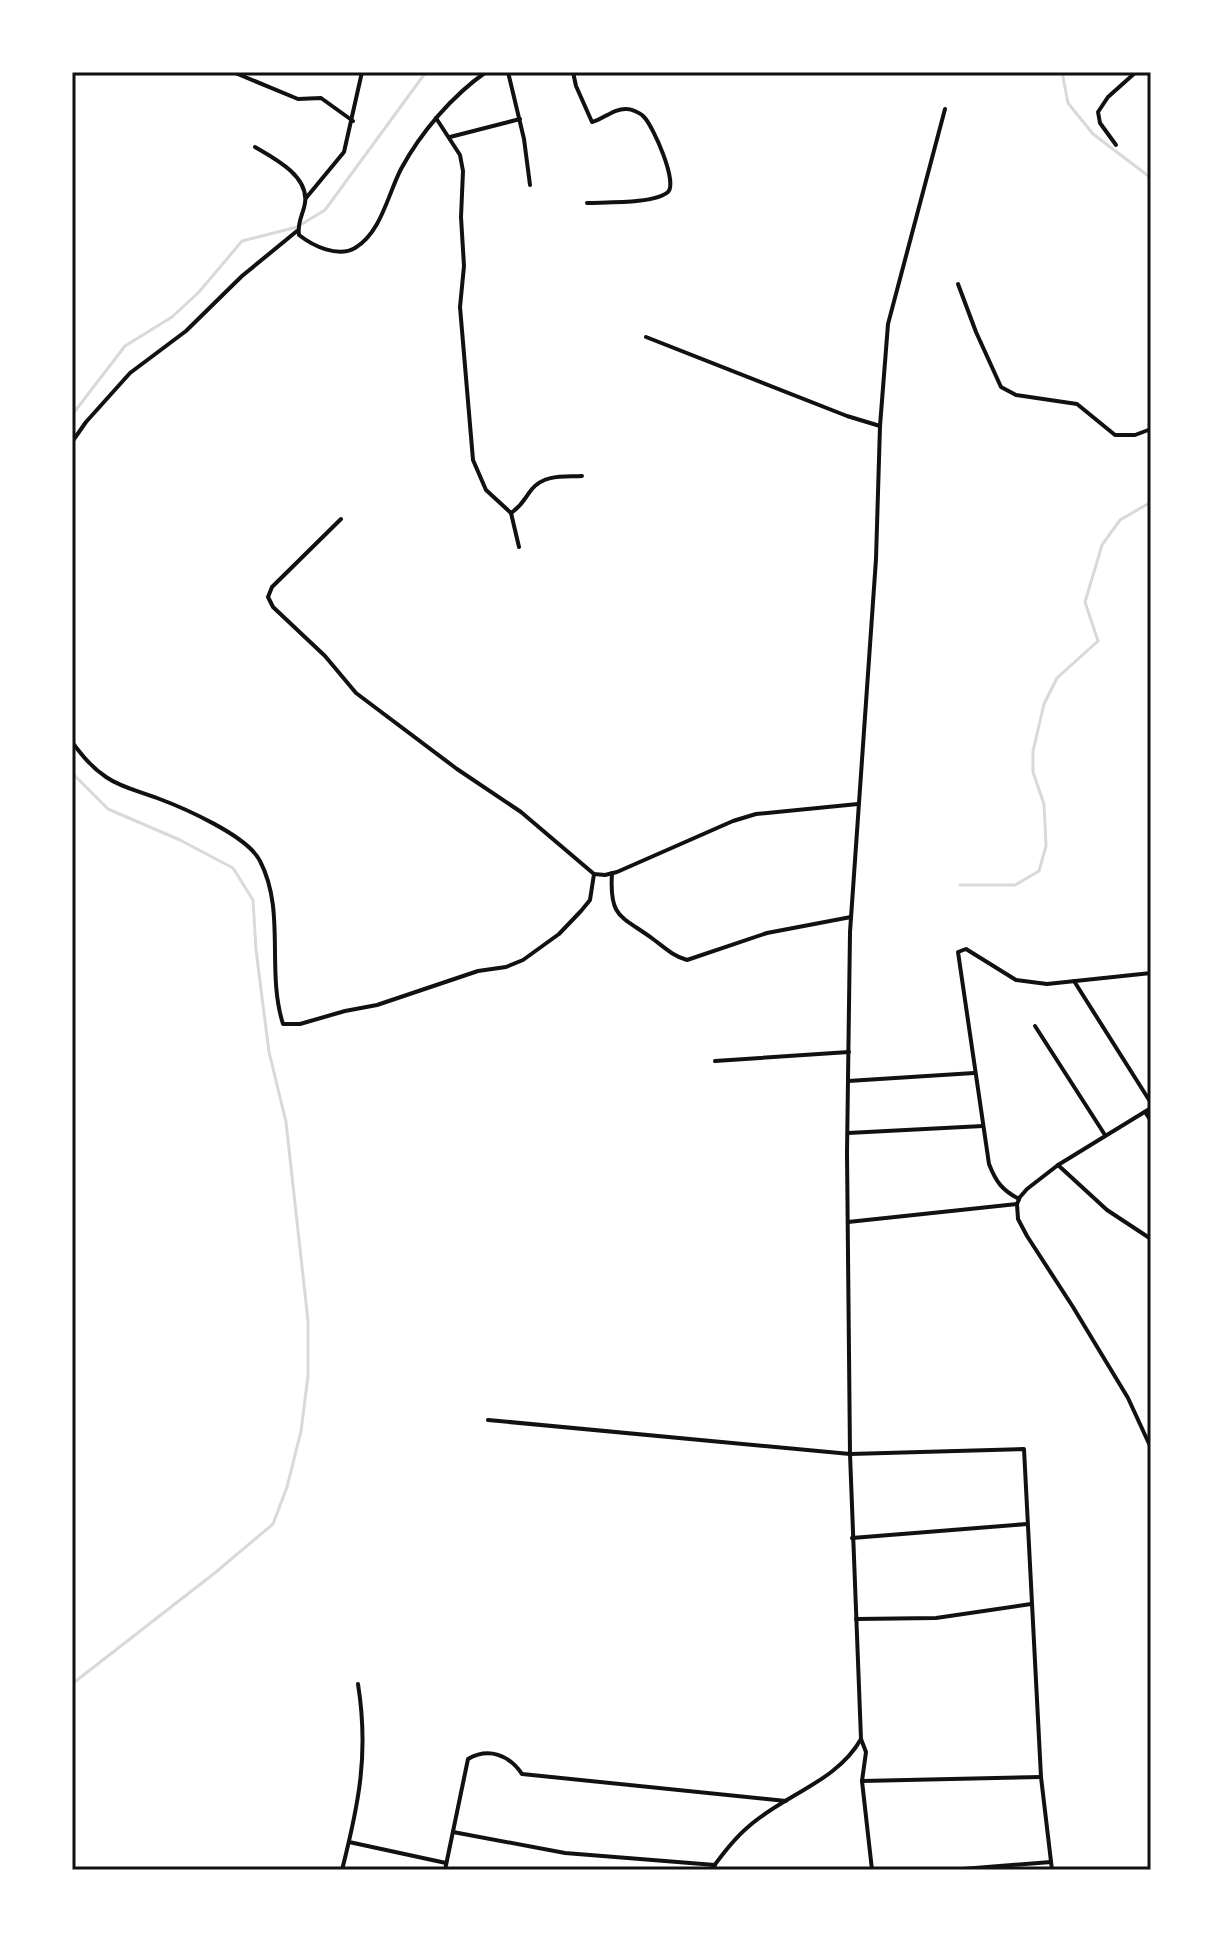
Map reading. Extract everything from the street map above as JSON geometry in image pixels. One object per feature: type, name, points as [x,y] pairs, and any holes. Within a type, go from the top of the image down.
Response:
[{"type":"street","points":[[233,72],[290,97],[321,98],[353,121]]},
{"type":"street","points":[[72,442],[130,373],[186,331],[242,276],[298,233],[306,198],[344,152],[362,72]]},
{"type":"street","points":[[298,233],[318,247],[339,252],[354,249],[368,238],[402,167],[436,118],[486,72]]},
{"type":"street","points":[[508,72],[520,119],[530,185]]},
{"type":"street","points":[[573,72],[592,122],[629,108],[644,116],[656,138],[672,186],[668,192],[654,199],[587,203]]},
{"type":"street","points":[[1116,145],[1100,123],[1098,112],[1108,97],[1136,72]]},
{"type":"street","points":[[872,1870],[862,1781],[866,1752],[861,1739],[850,1454],[848,1081],[851,917],[876,559],[880,426],[888,324],[945,109]]},
{"type":"street","points":[[436,118],[460,155],[463,171],[461,217],[464,266],[460,307],[472,454],[486,490],[511,513],[519,547]]},
{"type":"street","points":[[450,137],[520,119]]},
{"type":"street","points":[[255,147],[290,170],[306,198]]},
{"type":"street","points":[[958,284],[1001,387],[1016,395],[1077,404],[1115,435],[1135,435],[1151,429]]},
{"type":"street","points":[[646,337],[880,426]]},
{"type":"street","points":[[511,513],[525,503],[534,487],[547,478],[582,476]]},
{"type":"street","points":[[341,519],[272,587],[268,597],[273,607],[325,656],[356,693],[457,769],[521,812],[594,874],[612,873],[756,814],[858,804]]},
{"type":"street","points":[[72,742],[88,763],[106,777],[227,831],[253,848],[274,900],[274,962],[278,1009],[283,1024],[300,1024],[377,1005],[478,971],[506,967],[523,960],[559,934],[581,911],[590,900],[594,874]]},
{"type":"street","points":[[612,873],[611,892],[615,908],[626,923],[676,957],[687,960],[767,933],[851,917]]},
{"type":"street","points":[[1018,1202],[995,1180],[989,1164],[958,952],[966,949],[1016,980],[1047,984],[1151,973]]},
{"type":"street","points":[[1074,981],[1151,1106],[1058,1165],[1027,1189],[1018,1202],[1018,1219],[1128,1398],[1151,1448]]},
{"type":"street","points":[[1035,1026],[1105,1135]]},
{"type":"street","points":[[715,1061],[849,1052]]},
{"type":"street","points":[[848,1081],[974,1073]]},
{"type":"street","points":[[1145,1112],[1151,1121]]},
{"type":"street","points":[[848,1133],[983,1126]]},
{"type":"street","points":[[1058,1165],[1107,1210],[1151,1239]]},
{"type":"street","points":[[848,1222],[1018,1202]]},
{"type":"street","points":[[488,1420],[850,1454],[1024,1449],[1041,1777],[1052,1870]]},
{"type":"street","points":[[852,1538],[1027,1524]]},
{"type":"street","points":[[856,1619],[936,1618],[1031,1604]]},
{"type":"street","points":[[342,1870],[362,1785],[362,1710],[358,1684]]},
{"type":"street","points":[[453,1832],[565,1853],[713,1868],[747,1827],[850,1757],[861,1739]]},
{"type":"street","points":[[445,1870],[468,1759],[480,1752],[500,1755],[513,1762],[522,1774],[786,1801]]},
{"type":"street","points":[[862,1781],[1041,1777]]},
{"type":"street","points":[[349,1842],[446,1863]]},
{"type":"street","points":[[950,1870],[1052,1862]]},
{"type":"waterway","points":[[72,415],[125,346],[172,317],[199,292],[242,241],[297,227],[325,210],[426,72]]},
{"type":"waterway","points":[[1062,72],[1068,103],[1093,134],[1151,178]]},
{"type":"waterway","points":[[960,885],[1015,885],[1039,871],[1046,846],[1044,804],[1033,772],[1033,751],[1044,704],[1057,678],[1098,641],[1085,602],[1102,545],[1120,520],[1151,502]]},
{"type":"waterway","points":[[72,773],[108,809],[180,840],[233,868],[253,900],[269,1052],[286,1122],[308,1321],[308,1376],[301,1431],[287,1487],[273,1524],[72,1684]]}]
